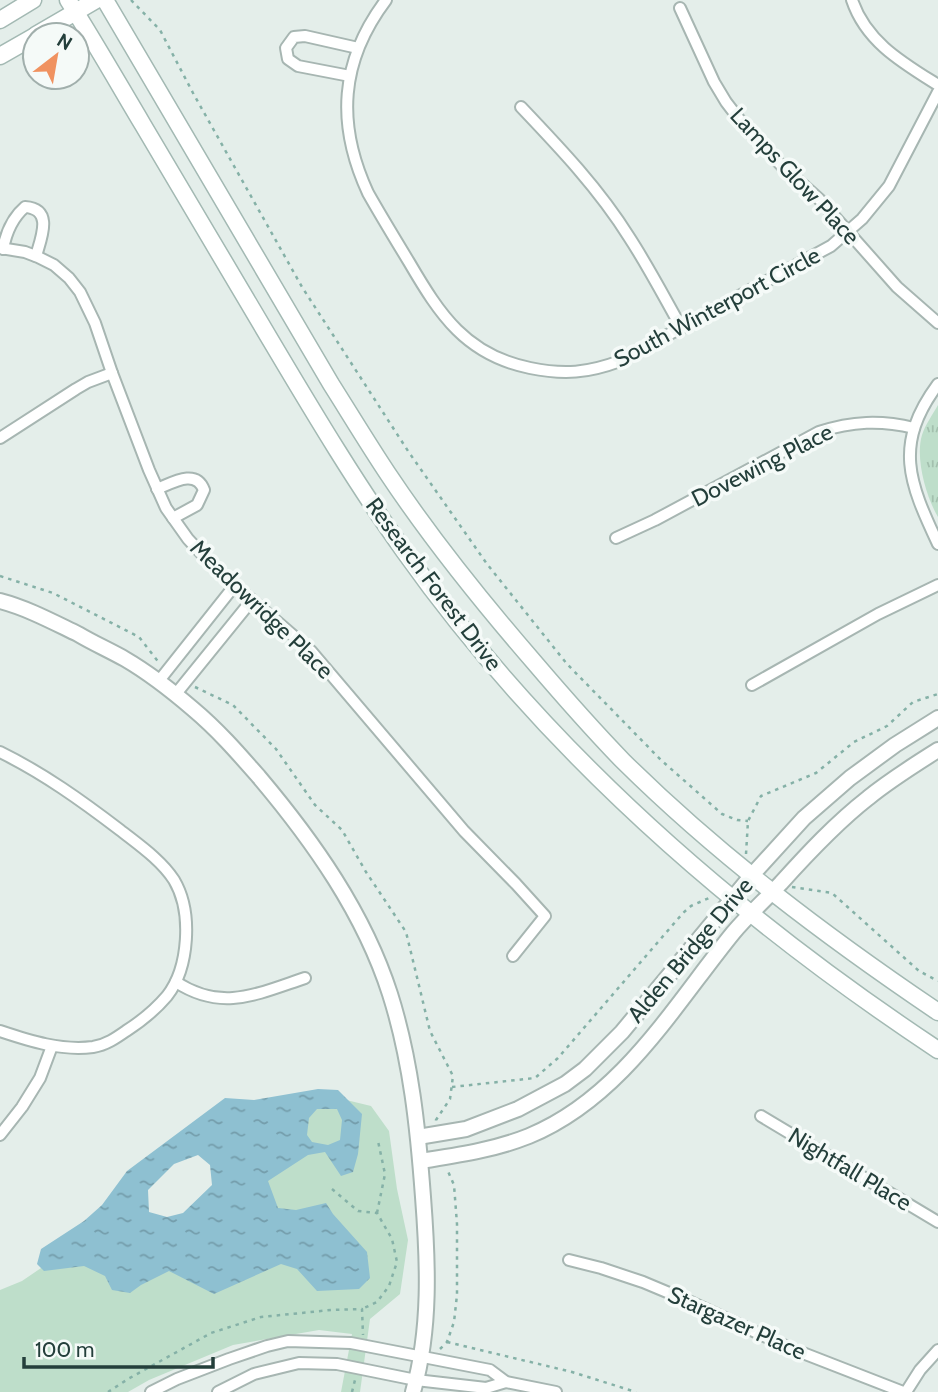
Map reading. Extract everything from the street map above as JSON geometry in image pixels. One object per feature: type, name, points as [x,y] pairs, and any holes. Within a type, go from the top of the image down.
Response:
[{"type":"main road","points":[[0,20],[33,0]]},
{"type":"main road","points":[[53,21],[72,6],[96,0]]},
{"type":"main road","name":"Research Forest Drive","points":[[105,0],[331,384],[408,502],[487,608],[623,760],[699,831],[777,887],[876,970],[938,1012]]},
{"type":"main road","name":"Research Forest Drive","points":[[72,6],[337,451],[407,555],[463,628],[531,708],[601,782],[677,852],[751,914],[868,1003],[938,1050]]},
{"type":"main road","points":[[0,56],[21,44]]},
{"type":"street","name":"South Winterport Circle","points":[[386,0],[367,29],[350,76],[347,121],[359,175],[428,294],[452,326],[478,347],[509,363],[541,370],[589,371],[620,361],[831,246],[872,208],[889,186],[938,92]]},
{"type":"street","points":[[852,0],[863,23],[886,50],[938,85]]},
{"type":"street","name":"Lamps Glow Place","points":[[680,8],[714,82],[738,120],[764,149],[819,199],[897,287],[938,323]]},
{"type":"street","points":[[350,76],[298,66],[288,59],[286,48],[294,37],[305,36],[358,48]]},
{"type":"street","points":[[521,107],[585,176],[610,209],[681,327]]},
{"type":"street","points":[[25,207],[34,208],[43,220],[37,256],[1,249],[17,214],[25,207]]},
{"type":"street","name":"Meadowridge Place","points":[[37,256],[54,265],[80,292],[95,323],[158,489],[188,539],[215,568],[311,651],[464,831],[545,916],[513,956]]},
{"type":"street","points":[[0,438],[88,382],[112,373]]},
{"type":"street","points":[[938,384],[925,402],[914,428],[911,444],[911,474],[918,498],[938,544]]},
{"type":"street","name":"Dovewing Place","points":[[616,538],[656,520],[819,432],[865,422],[895,423],[914,428]]},
{"type":"street","points":[[158,489],[189,477],[202,484],[204,490],[197,505],[173,518]]},
{"type":"street","points":[[158,682],[235,585]]},
{"type":"street","points":[[752,685],[877,614],[938,586]]},
{"type":"street","points":[[175,695],[252,600]]},
{"type":"street","points":[[0,601],[62,626],[126,660],[194,709],[232,745],[281,803],[315,848],[363,930],[390,994],[404,1046],[421,1161],[428,1285],[414,1386]]},
{"type":"street","name":"Alden Bridge Drive","points":[[418,1137],[466,1129],[518,1110],[565,1084],[585,1069],[622,1031],[727,893],[751,869],[850,778],[938,718]]},
{"type":"street","name":"Alden Bridge Drive","points":[[421,1161],[475,1153],[531,1135],[582,1106],[623,1071],[735,930],[825,836],[868,797],[938,750]]},
{"type":"street","points":[[0,752],[62,786],[148,852],[174,880],[184,908],[187,927],[184,957],[176,982],[166,998],[134,1026],[111,1041],[96,1047],[68,1048],[0,1031]]},
{"type":"street","points":[[176,982],[192,993],[210,997],[242,998],[305,978]]},
{"type":"street","points":[[0,1135],[40,1078],[52,1046]]},
{"type":"street","name":"Nightfall Place","points":[[761,1116],[938,1222]]},
{"type":"street","name":"Stargazer Place","points":[[569,1259],[643,1282],[790,1348],[905,1392]]},
{"type":"street","points":[[152,1392],[177,1378],[288,1341],[351,1343],[490,1370],[506,1382],[556,1392]]},
{"type":"street","points":[[905,1392],[938,1350]]},
{"type":"street","points":[[218,1392],[254,1374],[299,1363],[337,1364],[414,1386],[486,1388],[506,1382]]},
{"type":"path","points":[[131,0],[160,30],[192,93],[302,287],[408,451],[487,564],[566,664],[661,760],[722,814],[748,821]]},
{"type":"path","points":[[0,576],[53,593],[139,637],[168,670]]},
{"type":"path","points":[[186,681],[197,689],[233,705],[276,749],[316,805],[342,830],[406,932],[430,1031],[453,1076],[450,1099],[436,1120],[437,1133]]},
{"type":"path","points":[[751,869],[745,860],[748,821],[761,796],[816,772],[854,742],[887,726],[913,702],[938,694]]},
{"type":"path","points":[[747,849],[752,860],[751,869]]},
{"type":"path","points":[[777,887],[832,893],[919,971],[938,981]]},
{"type":"path","points":[[452,1087],[534,1078],[558,1058],[683,913],[691,906],[727,893]]},
{"type":"path","points":[[362,1309],[377,1302],[389,1286],[397,1262],[392,1239],[377,1213],[385,1174],[379,1141]]},
{"type":"path","points":[[436,1360],[438,1351],[447,1342],[454,1322],[457,1295],[454,1185],[442,1157]]},
{"type":"path","points":[[332,1189],[358,1211],[377,1213]]},
{"type":"path","points":[[447,1342],[572,1372],[636,1392]]},
{"type":"green space","points":[[938,405],[938,517],[926,488],[920,444],[923,431]]},
{"type":"green space","points":[[338,1098],[371,1106],[389,1131],[408,1240],[400,1294],[370,1319],[360,1392],[341,1392],[352,1334],[319,1330],[233,1345],[149,1380],[128,1392],[0,1392],[0,1290],[22,1281],[66,1251],[189,1230],[310,1105]]},
{"type":"water","points":[[318,1089],[338,1090],[362,1114],[358,1154],[353,1172],[341,1176],[325,1152],[308,1155],[268,1181],[278,1208],[296,1210],[326,1203],[367,1252],[370,1278],[359,1289],[317,1291],[297,1269],[281,1264],[214,1294],[169,1271],[130,1293],[112,1290],[105,1276],[84,1266],[44,1271],[37,1264],[41,1249],[84,1221],[102,1205],[127,1171],[225,1098],[254,1100]],"holes":[[[317,1109],[337,1109],[342,1120],[340,1140],[328,1145],[312,1142],[307,1135],[309,1118]],[[198,1155],[210,1165],[212,1185],[183,1213],[167,1217],[149,1212],[148,1190],[174,1164]]]}]
